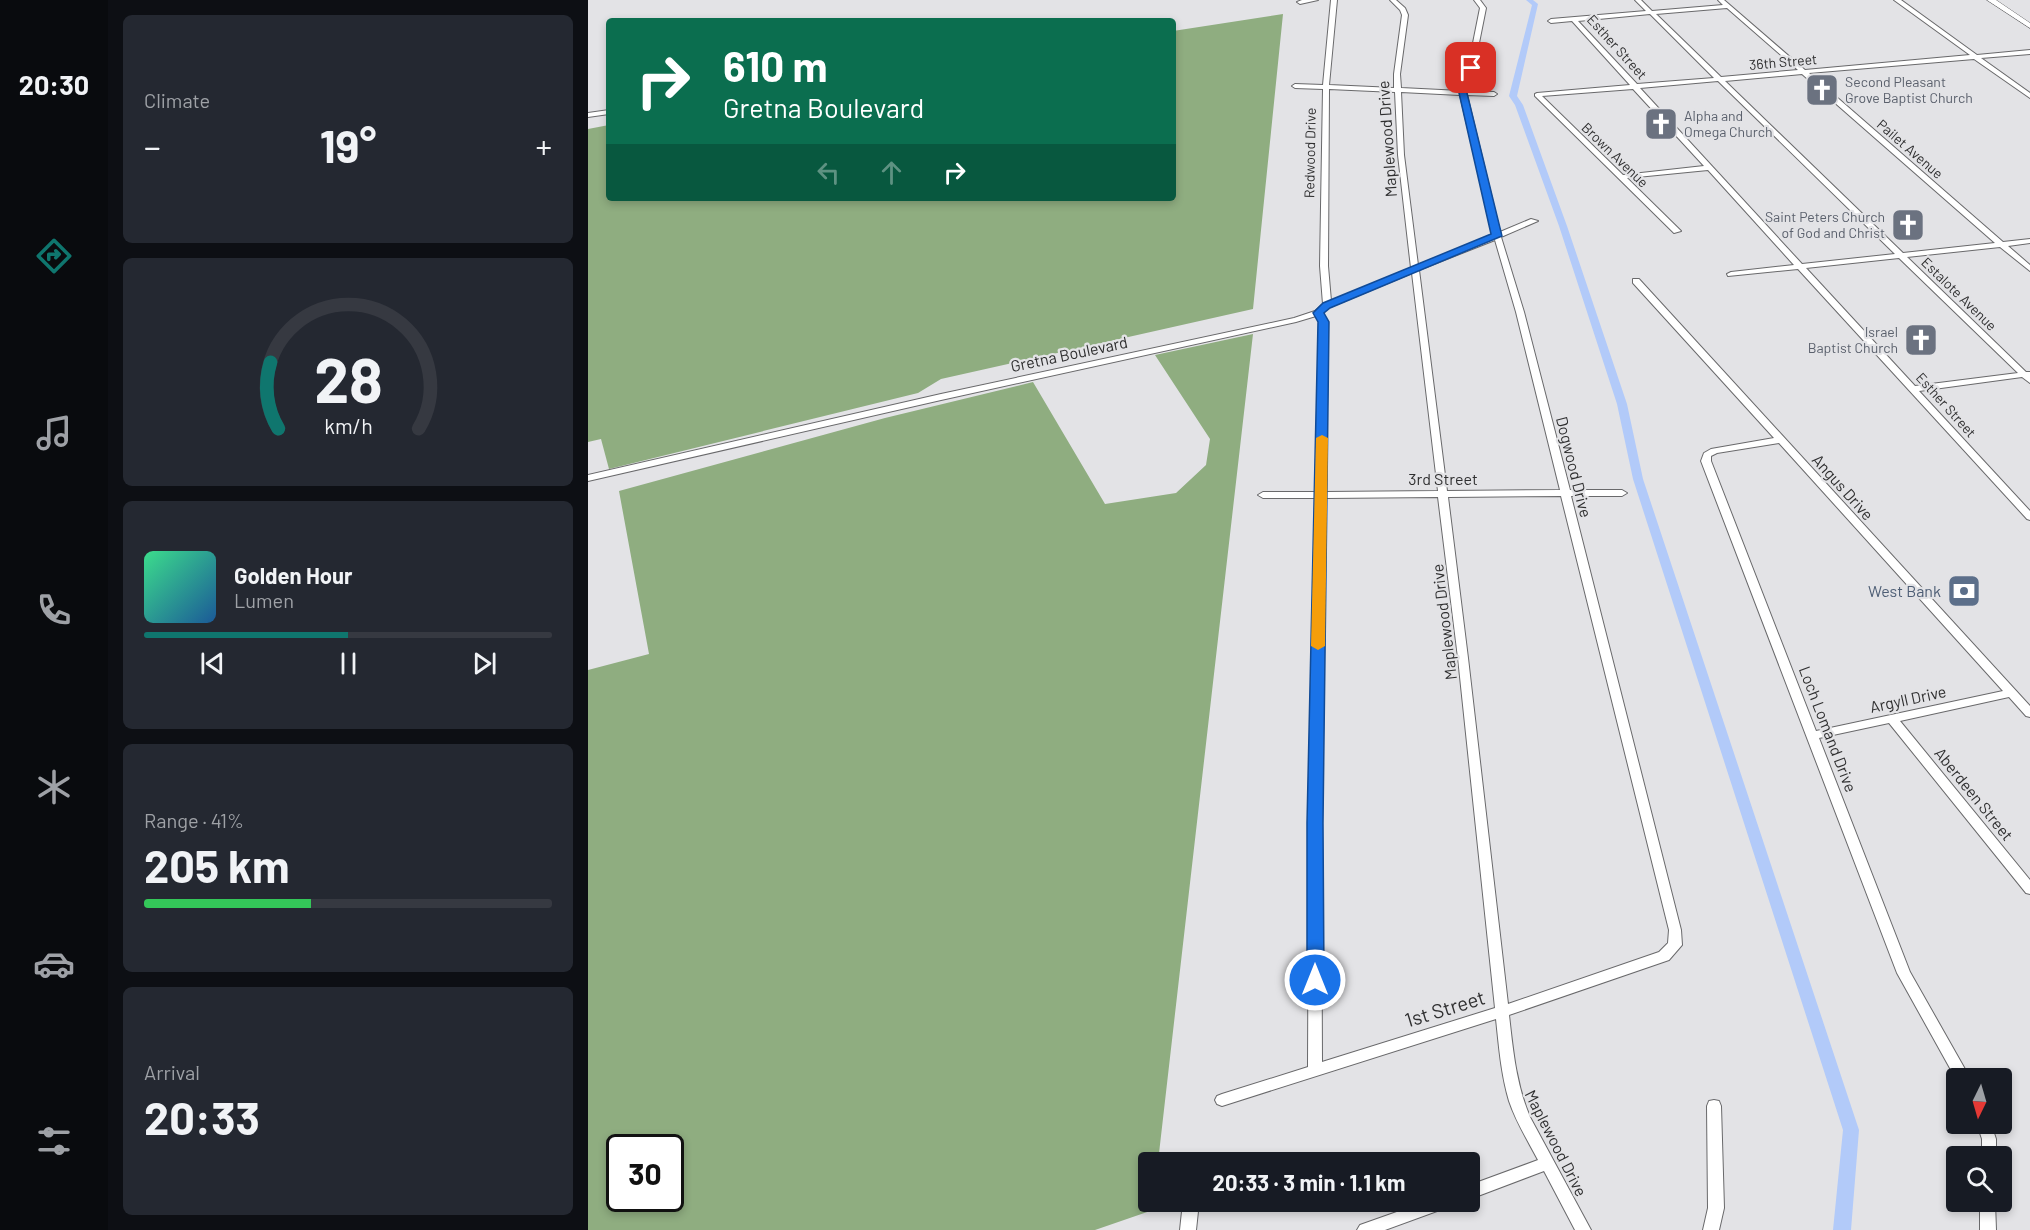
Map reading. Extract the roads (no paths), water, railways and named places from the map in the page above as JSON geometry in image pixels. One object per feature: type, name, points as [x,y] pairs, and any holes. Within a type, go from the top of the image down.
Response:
[{"type":"main road","points":[[1991,0],[2030,26]]},
{"type":"street","points":[[1300,2],[1315,0]]},
{"type":"street","name":"Redwood Drive","points":[[1316,1070],[1315,823],[1324,322],[1322,309],[1326,87],[1334,0]]},
{"type":"street","name":"Maplewood Drive","points":[[1394,0],[1403,9],[1405,15],[1397,74],[1401,155],[1444,494],[1508,1069],[1517,1103],[1583,1230]]},
{"type":"street","points":[[1463,93],[1484,8],[1477,0]]},
{"type":"street","name":"Estalote Avenue","points":[[1638,0],[2028,376]]},
{"type":"street","name":"Pailet Avenue","points":[[1721,0],[2030,269]]},
{"type":"street","points":[[1897,0],[2030,96]]},
{"type":"street","points":[[1551,21],[1728,6]]},
{"type":"street","name":"Esther Street","points":[[1573,19],[2030,518]]},
{"type":"street","name":"36th Street","points":[[1537,95],[2030,52]]},
{"type":"street","points":[[1295,86],[1494,94]]},
{"type":"street","name":"Dogwood Drive","points":[[1463,93],[1497,236],[1520,312],[1675,930],[1675,945]]},
{"type":"street","name":"Brown Avenue","points":[[1537,95],[1677,231]]},
{"type":"street","points":[[588,115],[606,112]]},
{"type":"street","points":[[1620,177],[1710,168]]},
{"type":"street","name":"Gretna Boulevard","points":[[591,478],[929,400],[1296,320],[1414,268],[1534,221]]},
{"type":"street","points":[[1731,274],[2030,241]]},
{"type":"street","name":"Angus Drive","points":[[1636,281],[2030,713]]},
{"type":"street","points":[[1913,389],[2028,376]]},
{"type":"street","name":"Loch Lomand Drive","points":[[1780,440],[1714,451],[1707,454],[1706,461],[1904,973],[1957,1068]]},
{"type":"street","name":"3rd Street","points":[[1263,495],[1623,493]]},
{"type":"street","name":"Argyll Drive","points":[[1811,736],[2012,693]]},
{"type":"street","name":"Aberdeen Street","points":[[1893,720],[2030,889]]},
{"type":"street","name":"1st Street","points":[[1222,1100],[1500,1012],[1664,956],[1675,945]]},
{"type":"street","points":[[1711,1230],[1716,1208],[1714,1106]]},
{"type":"street","points":[[1480,1188],[1548,1163]]},
{"type":"street","points":[[1188,1230],[1190,1212]]},
{"type":"street","points":[[1365,1230],[1415,1212]]},
{"type":"street","points":[[1988,1212],[1988,1230]]},
{"type":"waterway","points":[[1529,0],[1535,4],[1513,96],[1519,105],[1563,226],[1622,404],[1638,479],[1851,1130],[1842,1230]]},
{"type":"place","name":"Second Pleasant Grove Baptist Church","points":[[1822,90]]},
{"type":"place","name":"Alpha and Omega Church","points":[[1661,124]]},
{"type":"place","name":"Saint Peters Church of God and Christ","points":[[1908,225]]},
{"type":"place","name":"Israel Baptist Church","points":[[1921,340]]},
{"type":"place","name":"West Bank","points":[[1964,591]]}]
